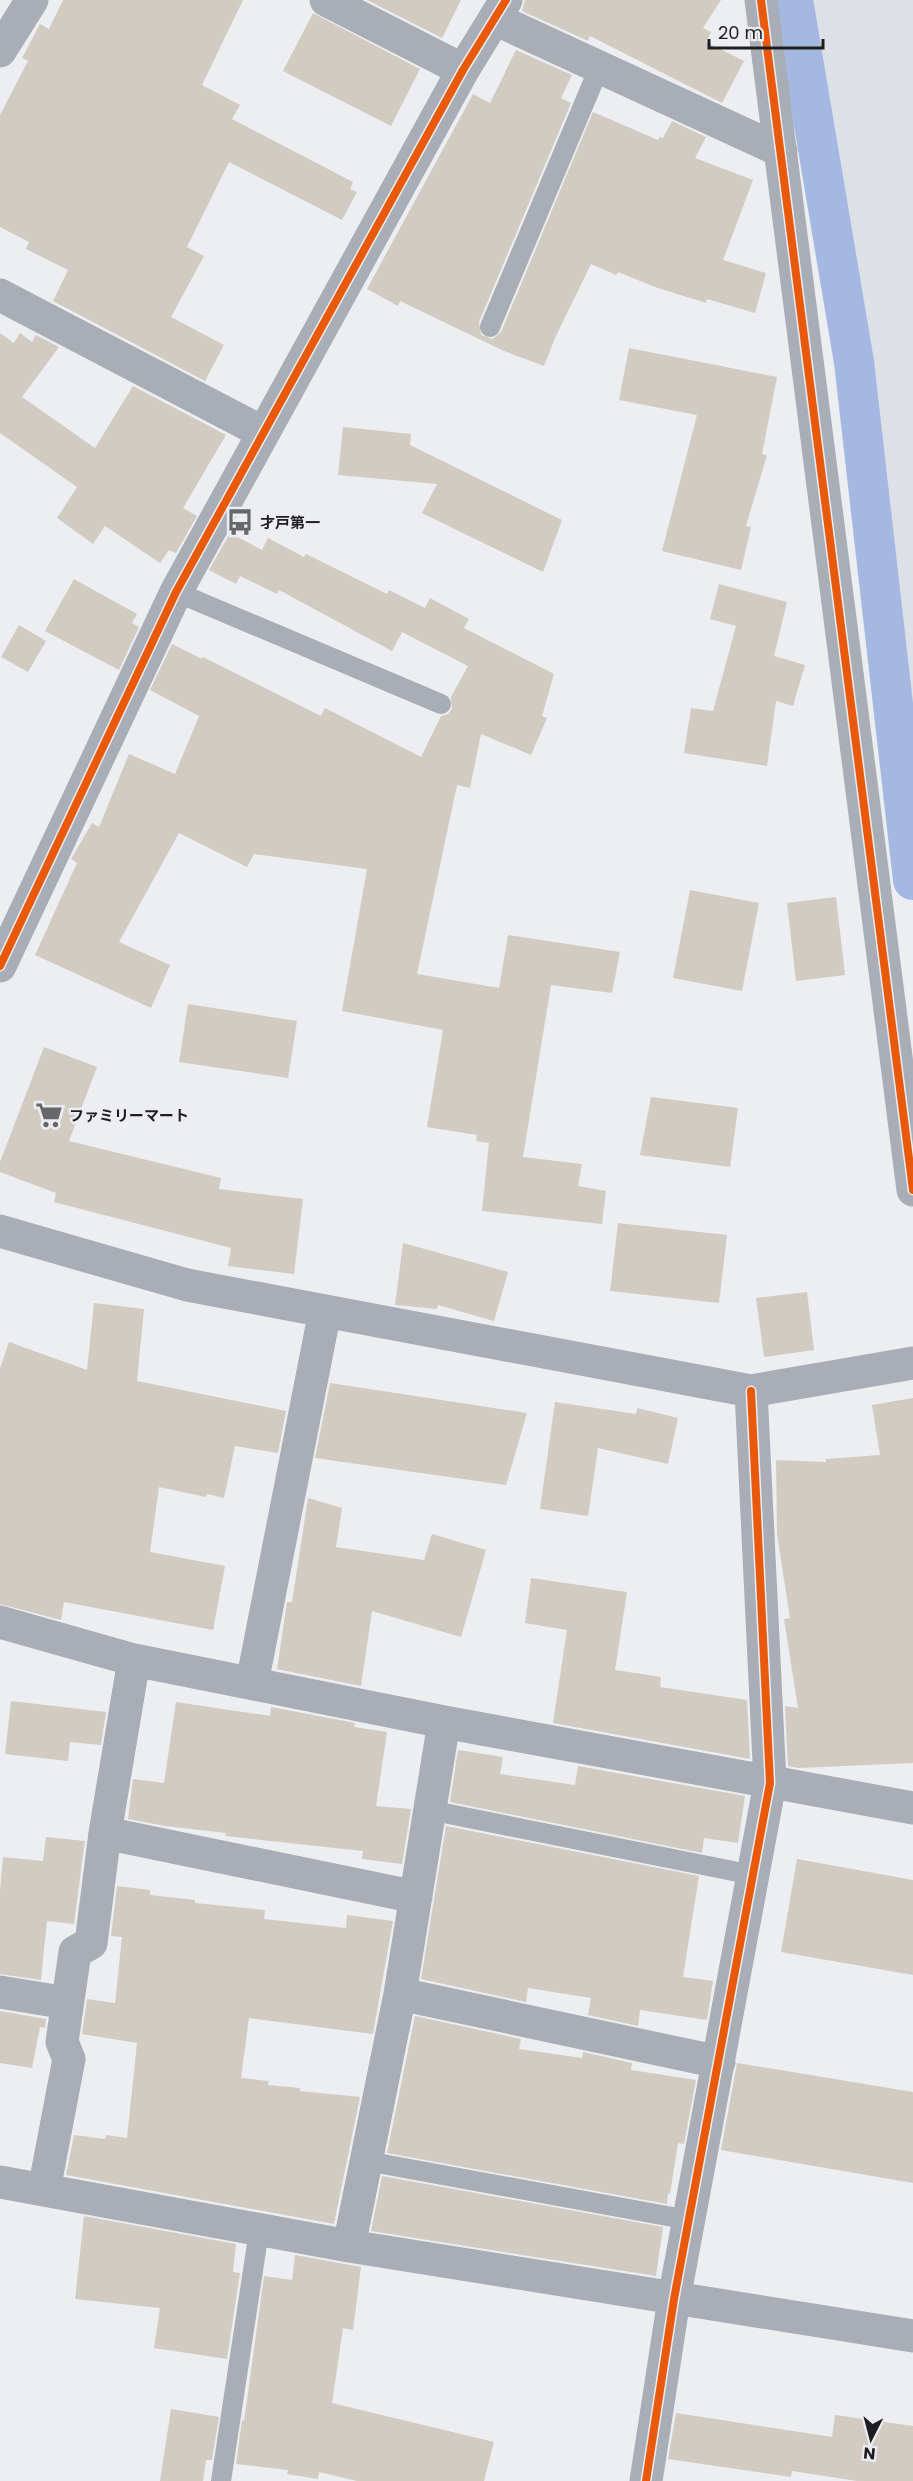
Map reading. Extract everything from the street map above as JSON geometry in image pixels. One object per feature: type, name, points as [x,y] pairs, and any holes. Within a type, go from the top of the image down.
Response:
[{"type":"street","points":[[0,51],[32,0]]},
{"type":"street","points":[[326,0],[463,69]]},
{"type":"street","points":[[761,0],[913,1190]]},
{"type":"street","points":[[0,966],[176,592],[463,69],[500,10],[599,68],[781,151]]},
{"type":"street","points":[[0,295],[262,432]]},
{"type":"street","points":[[0,1231],[187,1285],[750,1391],[913,1363]]},
{"type":"street","points":[[252,1683],[324,1311]]},
{"type":"street","points":[[646,2481],[674,2299],[770,1783],[750,1391]]},
{"type":"street","points":[[0,1622],[134,1660],[444,1722],[913,1808]]},
{"type":"street","points":[[44,2190],[69,2059],[62,2042],[75,1952],[91,1943],[105,1833],[134,1660]]},
{"type":"street","points":[[350,2246],[400,1994],[444,1722]]},
{"type":"street","points":[[105,1833],[416,1897]]},
{"type":"street","points":[[0,1992],[68,2003]]},
{"type":"street","points":[[400,1994],[719,2061]]},
{"type":"street","points":[[0,2182],[259,2231],[913,2336]]},
{"type":"lane","points":[[490,327],[599,68]]},
{"type":"lane","points":[[176,592],[441,704]]},
{"type":"lane","points":[[429,1810],[753,1875]]},
{"type":"lane","points":[[366,2161],[690,2220]]},
{"type":"lane","points":[[220,2481],[259,2231]]},
{"type":"shaded area","points":[[812,0],[913,0],[913,769]]},
{"type":"building","points":[[63,0],[243,0],[202,85],[240,105],[232,119],[353,182],[350,189],[357,192],[342,220],[229,162],[187,247],[204,256],[171,317],[224,345],[205,381],[53,301],[68,270],[26,249],[29,242],[0,227],[0,115],[28,61],[22,58],[40,24],[49,29]]},
{"type":"building","points":[[367,0],[461,0],[442,38]]},
{"type":"building","points":[[525,0],[721,0],[703,28],[711,32],[706,42],[744,61],[722,103],[590,36],[588,41],[522,11]]},
{"type":"building","points":[[313,13],[420,69],[391,126],[283,71]]},
{"type":"building","points":[[516,50],[572,75],[561,98],[571,103],[479,322],[481,335],[492,339],[501,332],[593,112],[658,140],[660,137],[663,138],[672,121],[706,137],[695,158],[753,180],[723,260],[766,273],[755,313],[707,299],[706,303],[655,287],[618,272],[616,275],[591,264],[544,366],[504,351],[400,301],[398,306],[367,289],[473,94],[490,103]]},
{"type":"building","points":[[0,333],[14,343],[20,333],[32,342],[36,335],[59,347],[22,397],[95,448],[133,386],[226,435],[183,508],[197,516],[176,553],[169,550],[160,563],[105,526],[93,544],[57,518],[77,487],[0,433]]},
{"type":"building","points":[[629,348],[777,377],[762,454],[767,455],[746,526],[751,527],[741,570],[662,551],[697,415],[619,400]]},
{"type":"building","points":[[343,427],[411,434],[410,445],[562,520],[543,572],[422,513],[437,484],[338,475]]},
{"type":"building","points":[[230,533],[262,550],[268,538],[304,557],[306,554],[387,594],[389,590],[425,608],[430,598],[469,619],[464,628],[554,674],[542,716],[547,718],[531,755],[481,734],[470,788],[457,785],[417,974],[499,988],[508,935],[620,952],[612,993],[551,985],[523,1157],[582,1164],[578,1186],[606,1191],[602,1224],[482,1211],[489,1143],[476,1141],[477,1135],[427,1127],[443,1030],[342,1011],[367,869],[254,854],[247,867],[179,833],[119,942],[170,965],[151,1008],[35,955],[77,863],[71,859],[92,823],[99,827],[129,754],[175,774],[199,716],[150,690],[172,644],[321,716],[325,708],[421,757],[441,716],[448,714],[452,709],[451,697],[468,666],[402,632],[392,651],[279,590],[277,594],[240,576],[236,584],[209,570]]},
{"type":"building","points":[[74,579],[137,614],[132,623],[139,627],[119,670],[45,631]]},
{"type":"building","points":[[719,584],[787,602],[774,656],[805,665],[793,706],[776,701],[767,766],[684,753],[691,708],[713,711],[736,626],[710,619]]},
{"type":"building","points":[[19,625],[46,641],[28,672],[1,657]]},
{"type":"building","points":[[690,890],[759,903],[742,991],[673,978]]},
{"type":"building","points":[[836,897],[845,975],[796,981],[787,903]]},
{"type":"building","points":[[188,1004],[297,1021],[288,1078],[179,1062]]},
{"type":"building","points":[[44,1047],[97,1067],[69,1141],[221,1178],[219,1189],[303,1199],[294,1274],[228,1266],[231,1248],[54,1202],[56,1193],[0,1172],[0,1162]]},
{"type":"building","points":[[651,1097],[738,1108],[730,1167],[640,1155]]},
{"type":"building","points":[[618,1223],[727,1235],[719,1303],[610,1291]]},
{"type":"building","points":[[403,1243],[508,1272],[494,1321],[438,1305],[437,1309],[395,1305]]},
{"type":"building","points":[[807,1292],[814,1350],[764,1357],[756,1298]]},
{"type":"building","points":[[94,1303],[144,1309],[137,1381],[286,1411],[278,1453],[235,1446],[224,1498],[207,1494],[206,1497],[159,1487],[150,1552],[225,1566],[213,1630],[64,1602],[61,1620],[0,1604],[0,1368],[9,1342],[87,1370]]},
{"type":"building","points":[[330,1383],[527,1413],[506,1485],[315,1458]]},
{"type":"building","points":[[913,1398],[913,1763],[798,1768],[788,1766],[785,1706],[798,1708],[784,1619],[790,1618],[777,1534],[776,1460],[826,1462],[826,1459],[880,1455],[872,1405]]},
{"type":"building","points":[[555,1402],[636,1414],[637,1408],[678,1418],[668,1464],[598,1448],[588,1516],[540,1509]]},
{"type":"building","points":[[308,1498],[342,1508],[336,1547],[424,1560],[432,1534],[486,1550],[461,1637],[372,1611],[361,1686],[277,1669],[287,1602],[292,1602]]},
{"type":"building","points":[[531,1578],[627,1592],[615,1670],[661,1677],[660,1687],[747,1700],[750,1759],[553,1723],[567,1630],[525,1623]]},
{"type":"building","points":[[11,1701],[106,1712],[101,1745],[70,1742],[68,1761],[5,1754]]},
{"type":"building","points":[[176,1702],[270,1716],[271,1707],[355,1723],[354,1727],[387,1732],[376,1806],[411,1809],[402,1864],[362,1859],[363,1851],[225,1836],[226,1833],[128,1819],[133,1779],[164,1783]]},
{"type":"building","points":[[458,1750],[503,1757],[500,1774],[575,1785],[578,1766],[745,1796],[738,1843],[704,1838],[702,1853],[450,1802]]},
{"type":"building","points":[[446,1826],[699,1876],[683,1977],[713,1981],[707,2020],[640,2010],[638,2026],[588,2015],[591,1998],[528,1988],[526,2002],[421,1979]]},
{"type":"building","points":[[46,1837],[85,1841],[74,1924],[47,1921],[41,1980],[0,1974],[0,1890],[3,1857],[43,1861]]},
{"type":"building","points":[[797,1859],[913,1880],[913,1975],[781,1952]]},
{"type":"building","points":[[117,1886],[150,1890],[150,1895],[195,1900],[195,1903],[265,1910],[264,1919],[346,1928],[347,1915],[393,1921],[373,2034],[249,2018],[241,2078],[269,2081],[268,2085],[300,2088],[300,2091],[360,2097],[334,2224],[66,2175],[74,2135],[105,2139],[106,2135],[127,2138],[137,2043],[82,2034],[87,1999],[115,2003],[122,1937],[111,1936]]},
{"type":"building","points":[[0,2011],[46,2019],[45,2028],[40,2027],[32,2068],[0,2063]]},
{"type":"building","points":[[415,2016],[521,2039],[519,2049],[582,2058],[583,2052],[632,2063],[631,2070],[696,2080],[684,2144],[678,2143],[667,2204],[387,2153]]},
{"type":"building","points":[[737,2063],[913,2092],[913,2183],[721,2150]]},
{"type":"building","points":[[382,2176],[663,2227],[656,2276],[371,2231]]},
{"type":"building","points":[[84,2216],[236,2244],[233,2272],[240,2273],[227,2359],[154,2348],[160,2308],[75,2299]]},
{"type":"building","points":[[295,2255],[361,2267],[353,2330],[343,2328],[332,2403],[494,2442],[484,2481],[357,2481],[319,2472],[318,2479],[287,2474],[288,2470],[236,2464],[264,2276],[292,2280]]},
{"type":"building","points":[[171,2409],[219,2417],[212,2460],[206,2460],[203,2481],[160,2481]]},
{"type":"building","points":[[676,2413],[832,2437],[835,2415],[913,2426],[913,2481],[857,2481],[792,2471],[791,2477],[668,2459]]},
{"type":"waterway","points":[[793,0],[854,362],[913,880]]},
{"type":"cycle path","points":[[0,966],[176,592],[463,70],[506,0]]},
{"type":"cycle path","points":[[761,0],[913,1190]]},
{"type":"cycle path","points":[[646,2481],[674,2299],[770,1783],[751,1391]]},
{"type":"place","name":"才戸第一","points":[[240,522]]},
{"type":"place","name":"ファミリーマート","points":[[49,1115]]}]
